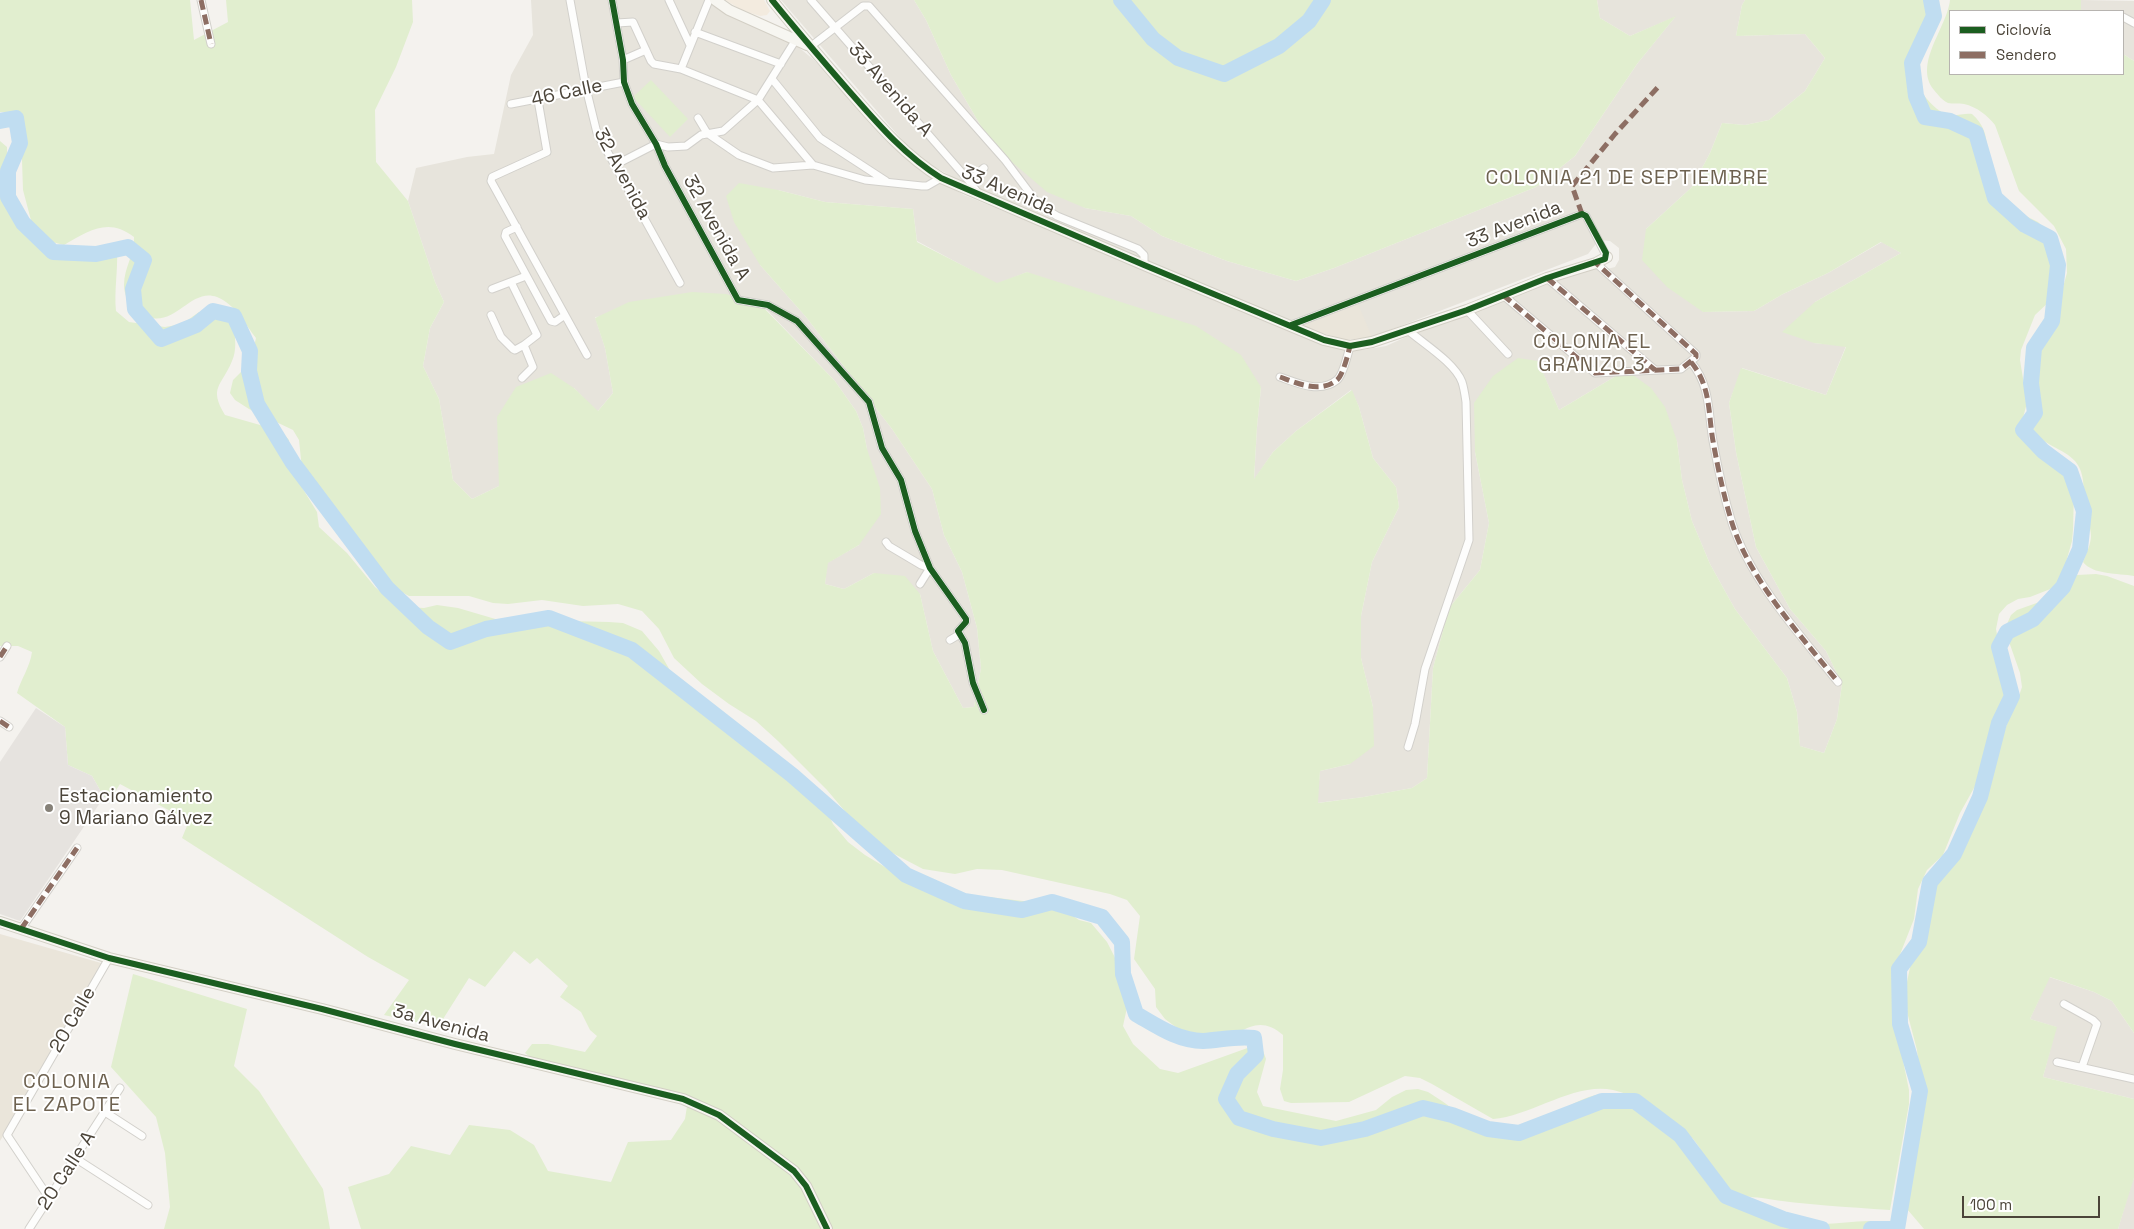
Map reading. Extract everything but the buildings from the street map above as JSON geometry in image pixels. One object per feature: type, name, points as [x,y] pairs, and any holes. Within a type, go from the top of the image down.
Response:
[{"type":"street","points":[[202,0],[211,44]]},
{"type":"street","name":"32 Avenida","points":[[570,0],[586,88],[597,133],[680,283]]},
{"type":"street","name":"32 Avenida A","points":[[612,0],[623,60],[624,82],[632,104],[656,144],[665,166],[738,300],[768,305],[797,321],[869,402],[882,448],[901,480],[915,531],[930,568],[966,618],[966,622],[958,629],[965,643],[973,683],[984,710]]},
{"type":"street","points":[[669,0],[690,45]]},
{"type":"street","points":[[681,69],[694,32],[709,0]]},
{"type":"street","name":"33 Avenida","points":[[714,0],[729,10],[810,47]]},
{"type":"street","name":"33 Avenida","points":[[772,0],[810,47],[891,138],[926,169],[941,178],[1144,266],[1324,340],[1350,346],[1372,342],[1467,310],[1547,278],[1596,263],[1607,257],[1586,216],[1582,214],[1291,325]]},
{"type":"street","name":"33 Avenida A","points":[[811,0],[978,193]]},
{"type":"street","points":[[810,47],[864,6],[869,6],[1006,160],[1038,204],[1057,216],[1138,248],[1144,255],[1144,266]]},
{"type":"street","points":[[617,23],[633,22],[654,64],[681,69],[758,100],[813,165]]},
{"type":"street","points":[[782,33],[791,24]]},
{"type":"street","points":[[694,32],[781,64]]},
{"type":"street","points":[[615,165],[656,144],[668,147],[686,146],[701,135],[723,131],[758,100],[795,40]]},
{"type":"street","points":[[623,60],[646,50]]},
{"type":"street","points":[[772,80],[820,138],[889,183]]},
{"type":"street","name":"46 Calle","points":[[511,104],[624,82]]},
{"type":"street","points":[[538,100],[547,152],[490,179],[587,355]]},
{"type":"street","points":[[698,118],[706,133],[739,155],[773,168],[813,165],[865,180],[922,186],[927,186],[941,178]]},
{"type":"street","points":[[969,181],[984,168]]},
{"type":"street","points":[[517,227],[506,232],[506,236],[526,276],[551,321],[555,322],[564,315]]},
{"type":"street","points":[[1503,295],[1595,373],[1681,369],[1696,358],[1696,354],[1596,263]]},
{"type":"street","points":[[492,290],[526,276]]},
{"type":"street","points":[[1547,278],[1655,370]]},
{"type":"street","points":[[491,315],[501,337],[513,349],[515,350],[535,338],[537,332],[511,282]]},
{"type":"street","points":[[1467,310],[1508,354]]},
{"type":"street","points":[[1408,331],[1449,364],[1457,372],[1462,382],[1466,402],[1469,540],[1425,669],[1415,724],[1408,747]]},
{"type":"street","points":[[522,378],[534,367],[524,345]]},
{"type":"street","points":[[1280,376],[1315,388],[1331,383],[1340,376],[1350,346]]},
{"type":"street","points":[[1691,362],[1701,377],[1708,397],[1713,439],[1723,489],[1732,524],[1745,555],[1794,628],[1838,682]]},
{"type":"street","points":[[886,542],[889,546],[930,568],[920,584]]},
{"type":"street","points":[[950,640],[960,634]]},
{"type":"street","points":[[0,657],[7,646]]},
{"type":"street","points":[[0,721],[10,727]]},
{"type":"street","points":[[20,929],[78,848]]},
{"type":"street","name":"3a Avenida","points":[[0,922],[109,958],[683,1099],[705,1107],[734,1125],[794,1171],[806,1186],[827,1229]]},
{"type":"street","name":"20 Calle","points":[[49,1198],[7,1135],[109,958]]},
{"type":"street","points":[[2064,1004],[2097,1024],[2082,1067]]},
{"type":"street","points":[[2057,1062],[2134,1079]]},
{"type":"street","name":"20 Calle A","points":[[30,1229],[120,1088]]},
{"type":"street","points":[[105,1112],[142,1136]]},
{"type":"street","points":[[75,1158],[148,1205]]},
{"type":"shaded area","points":[[531,0],[707,0],[712,5],[791,41],[814,60],[927,174],[964,195],[1336,347],[1363,350],[1386,346],[1415,333],[1596,266],[1607,269],[1615,267],[1619,260],[1619,248],[1610,241],[1599,240],[1588,254],[1372,337],[1298,326],[956,179],[933,166],[912,151],[781,0],[914,0],[926,20],[951,75],[992,145],[1085,208],[1131,216],[1162,236],[1227,261],[1296,281],[1334,268],[1536,187],[1575,156],[1637,64],[1675,17],[1630,36],[1600,18],[1597,0],[1745,0],[1742,5],[1736,36],[1805,34],[1825,58],[1805,91],[1769,120],[1745,125],[1722,123],[1710,153],[1692,187],[1646,229],[1703,312],[1754,311],[1783,294],[1828,273],[1882,242],[1901,253],[1815,302],[1814,343],[1846,346],[1826,395],[1742,368],[1729,403],[1736,452],[1756,547],[1790,609],[1826,651],[1842,684],[1837,719],[1824,753],[1800,746],[1797,712],[1787,678],[1735,609],[1710,564],[1692,521],[1682,480],[1677,441],[1626,370],[1559,410],[1538,362],[1475,452],[1489,523],[1480,570],[1449,608],[1433,668],[1427,778],[1412,788],[1317,803],[1320,771],[1350,764],[1373,707],[1361,658],[1361,616],[1372,562],[1399,507],[1396,487],[1373,458],[1359,407],[1351,390],[1296,431],[1273,452],[1254,480],[1261,387],[1027,272],[997,284],[917,241],[913,209],[825,202],[778,190],[760,265],[806,317],[892,429],[932,489],[944,535],[962,572],[977,628],[981,668],[974,707],[963,708],[933,651],[920,594],[874,573],[844,589],[825,584],[827,563],[859,545],[867,449],[863,428],[856,411],[835,381],[761,304],[595,317],[605,348],[613,393],[597,412],[574,388],[499,460],[499,486],[472,499],[453,480],[439,399],[423,366],[430,328],[444,302],[435,282],[408,201],[416,168],[467,157],[494,154],[511,75],[533,35]]},
{"type":"shaded area","points":[[725,0],[764,0],[770,11],[767,15],[760,16],[744,11]]},
{"type":"shaded area","points":[[2081,0],[2134,1],[2134,61],[2124,55],[2124,10],[2081,10]]},
{"type":"shaded area","points":[[1358,304],[1372,337],[1346,340],[1298,326]]},
{"type":"shaded area","name":"Estacionamiento 9 Mariano Gálvez","points":[[36,708],[65,727],[68,765],[92,776],[104,797],[20,921],[0,914],[0,762]]},
{"type":"shaded area","points":[[0,934],[108,965],[0,1141]]},
{"type":"shaded area","points":[[2049,977],[2094,992],[2112,1001],[2134,1033],[2134,1099],[2043,1077],[2056,1027],[2030,1019]]},
{"type":"shaded area","points":[[2134,1178],[2134,1229],[2118,1229],[2131,1185]]},
{"type":"green space","points":[[0,0],[190,0],[194,40],[228,22],[226,0],[412,0],[413,22],[396,67],[375,110],[376,162],[408,201],[435,282],[444,302],[430,328],[423,366],[439,399],[453,480],[472,499],[499,486],[497,417],[516,387],[551,373],[574,388],[598,411],[613,393],[605,348],[595,318],[629,302],[692,292],[726,294],[761,305],[835,381],[856,411],[863,428],[867,449],[880,488],[881,514],[859,545],[828,563],[825,584],[844,589],[874,573],[905,576],[920,594],[933,651],[963,708],[974,707],[981,668],[977,628],[962,572],[944,535],[932,489],[892,429],[806,317],[760,265],[734,222],[726,196],[739,183],[778,190],[825,202],[913,209],[917,242],[997,283],[1027,272],[1196,326],[1241,355],[1261,387],[1254,479],[1273,452],[1296,431],[1352,390],[1359,407],[1373,458],[1396,487],[1399,507],[1372,562],[1361,616],[1361,658],[1373,707],[1374,746],[1350,764],[1320,771],[1318,803],[1412,788],[1427,778],[1433,668],[1449,608],[1480,570],[1489,523],[1475,452],[1474,403],[1493,376],[1518,358],[1538,361],[1559,410],[1626,370],[1651,388],[1665,407],[1677,441],[1682,480],[1692,521],[1710,564],[1735,609],[1787,678],[1797,712],[1800,746],[1824,753],[1837,719],[1842,684],[1826,651],[1790,609],[1756,547],[1736,452],[1729,403],[1741,368],[1826,395],[1846,347],[1814,343],[1782,332],[1815,302],[1901,253],[1881,242],[1828,273],[1783,294],[1754,311],[1703,312],[1667,287],[1642,260],[1646,229],[1692,187],[1710,153],[1722,123],[1745,125],[1769,120],[1805,91],[1825,58],[1805,34],[1736,36],[1742,5],[1745,0],[1934,0],[1911,52],[1909,66],[1915,82],[1930,103],[1943,113],[1949,115],[1972,114],[1979,122],[1986,138],[1987,185],[1999,200],[2010,208],[2038,222],[2056,246],[2059,273],[2056,290],[2051,300],[2035,315],[2021,350],[2020,360],[2027,403],[2021,425],[2022,430],[2027,436],[2060,461],[2066,468],[2074,490],[2073,530],[2072,541],[2061,580],[2053,588],[2030,597],[2018,599],[2007,605],[1999,614],[1996,629],[1999,646],[2011,670],[2008,696],[1979,779],[1960,813],[1943,855],[1927,870],[1918,889],[1914,919],[1897,962],[1892,986],[1892,1007],[1909,1090],[1909,1104],[1890,1210],[1826,1206],[1733,1194],[1725,1190],[1715,1179],[1693,1139],[1677,1124],[1645,1103],[1613,1090],[1583,1091],[1508,1117],[1493,1119],[1420,1078],[1405,1076],[1349,1102],[1291,1103],[1284,1101],[1280,1089],[1283,1070],[1283,1035],[1273,1028],[1257,1025],[1216,1043],[1200,1045],[1165,1019],[1156,1007],[1155,989],[1134,959],[1140,916],[1127,900],[1110,894],[1002,870],[977,869],[955,874],[923,869],[881,847],[860,829],[827,790],[778,741],[756,721],[702,684],[674,658],[659,629],[642,611],[618,604],[583,606],[542,600],[508,604],[493,603],[469,596],[409,596],[394,588],[380,578],[326,514],[302,469],[299,440],[293,430],[249,409],[235,400],[230,393],[233,380],[243,370],[252,356],[256,338],[234,309],[217,297],[207,296],[197,298],[170,315],[160,318],[149,317],[134,309],[125,293],[124,278],[133,249],[134,237],[125,231],[107,227],[90,231],[64,245],[48,241],[32,224],[23,190],[21,131],[16,120],[6,112],[0,112]]},
{"type":"green space","points":[[914,0],[1597,0],[1600,18],[1630,36],[1676,16],[1637,64],[1575,156],[1536,187],[1334,268],[1296,281],[1227,261],[1162,236],[1131,216],[1085,208],[1047,192],[992,145],[951,75],[926,20]]},
{"type":"green space","points":[[1950,0],[2081,0],[2081,10],[1949,10],[1949,75],[2124,75],[2124,55],[2134,61],[2134,576],[2106,573],[2093,569],[2083,562],[2091,536],[2085,510],[2083,484],[2079,466],[2070,457],[2041,439],[2032,429],[2039,411],[2041,399],[2030,356],[2030,347],[2038,331],[2059,301],[2067,273],[2066,249],[2054,226],[2019,191],[1995,125],[1973,107],[1944,101],[1934,90],[1929,80],[1927,69],[1929,57],[1948,11]]},
{"type":"green space","points":[[651,80],[688,119],[670,137],[633,97]]},
{"type":"green space","points":[[0,141],[7,147],[7,179],[17,217],[41,244],[66,253],[106,248],[117,251],[116,311],[129,322],[165,327],[182,324],[199,312],[218,311],[234,326],[234,357],[217,392],[220,406],[225,415],[281,431],[289,440],[288,457],[295,476],[317,512],[319,527],[347,553],[375,587],[387,597],[408,607],[424,608],[437,605],[458,608],[509,623],[526,620],[609,622],[623,623],[642,631],[659,651],[672,674],[720,724],[744,745],[801,786],[827,811],[833,824],[848,842],[865,855],[925,891],[955,899],[989,897],[1057,905],[1079,920],[1091,923],[1107,942],[1131,989],[1123,1026],[1133,1044],[1160,1069],[1178,1073],[1253,1046],[1262,1048],[1266,1059],[1257,1092],[1263,1106],[1336,1121],[1376,1110],[1392,1097],[1406,1090],[1418,1089],[1428,1092],[1479,1124],[1486,1127],[1503,1129],[1521,1127],[1538,1121],[1586,1098],[1599,1094],[1611,1095],[1636,1107],[1672,1132],[1700,1174],[1714,1191],[1741,1209],[1775,1219],[1800,1223],[1822,1224],[1876,1221],[1896,1229],[361,1229],[348,1187],[389,1174],[411,1146],[450,1155],[469,1125],[510,1130],[534,1145],[548,1171],[611,1182],[628,1142],[671,1140],[685,1119],[688,1100],[535,1061],[525,1053],[532,1044],[548,1044],[585,1052],[597,1036],[590,1030],[581,1012],[560,997],[568,986],[537,958],[530,964],[514,951],[485,987],[469,978],[438,1027],[384,1015],[409,980],[368,957],[182,838],[189,821],[120,784],[111,798],[104,797],[92,776],[68,765],[65,727],[17,693],[32,652],[18,646],[0,646]]},
{"type":"green space","points":[[2096,574],[2134,586],[2134,1033],[2112,1001],[2094,992],[2050,977],[2030,1019],[2057,1027],[2043,1077],[2134,1099],[2134,1178],[2118,1229],[1924,1229],[1907,1209],[1912,1168],[1923,1113],[1917,1050],[1906,1008],[1905,992],[1922,908],[1930,888],[1939,881],[1966,833],[2022,687],[2020,673],[2007,636],[2007,624],[2011,615],[2017,610],[2045,600],[2077,575]]},
{"type":"green space","points":[[133,974],[247,1009],[234,1066],[259,1091],[323,1189],[330,1229],[164,1229],[170,1207],[165,1153],[156,1117],[111,1067]]},
{"type":"waterway","points":[[1121,0],[1153,39],[1178,58],[1224,74],[1279,46],[1309,21],[1323,0]]},
{"type":"waterway","points":[[1897,1229],[1920,1091],[1900,1024],[1899,969],[1919,942],[1930,882],[1954,854],[1980,797],[1999,723],[2012,696],[1999,647],[2007,632],[2033,619],[2063,587],[2080,549],[2084,511],[2070,471],[2043,451],[2023,430],[2035,413],[2031,383],[2034,348],[2052,321],[2058,265],[2050,238],[2025,225],[1995,198],[1976,133],[1950,121],[1925,117],[1916,96],[1912,63],[1934,16],[1931,0]]},
{"type":"waterway","points":[[0,121],[16,118],[20,143],[8,171],[8,197],[23,223],[53,252],[96,254],[128,247],[144,260],[133,289],[135,309],[161,339],[196,325],[213,311],[234,316],[250,351],[249,371],[257,404],[293,463],[387,588],[428,627],[450,642],[486,629],[549,618],[632,650],[792,775],[906,875],[964,901],[1022,910],[1052,902],[1102,917],[1122,942],[1123,974],[1136,1014],[1176,1036],[1194,1040],[1254,1038],[1256,1055],[1237,1074],[1226,1099],[1239,1118],[1273,1129],[1321,1138],[1365,1129],[1423,1108],[1452,1115],[1488,1129],[1519,1133],[1602,1101],[1635,1101],[1680,1135],[1726,1196],[1783,1219],[1822,1229]]},
{"type":"waterway","points":[[1871,1229],[1897,1229]]},
{"type":"marked path","points":[[201,0],[211,44]]},
{"type":"marked path","points":[[1582,214],[1572,186],[1615,134],[1659,86]]},
{"type":"marked path","points":[[1503,295],[1595,373],[1681,369],[1696,357],[1696,354],[1596,263]]},
{"type":"marked path","points":[[1547,278],[1655,370]]},
{"type":"marked path","points":[[1280,377],[1308,386],[1316,387],[1330,384],[1337,380],[1341,374],[1350,346]]},
{"type":"marked path","points":[[1691,362],[1702,381],[1708,400],[1721,483],[1740,544],[1778,607],[1838,682]]},
{"type":"marked path","points":[[0,657],[7,646]]},
{"type":"marked path","points":[[0,721],[9,727]]},
{"type":"marked path","points":[[21,929],[77,848]]},
{"type":"cycle path","points":[[612,0],[623,60],[624,82],[632,104],[656,144],[665,166],[738,300],[768,305],[797,321],[869,402],[882,448],[901,480],[915,531],[930,568],[966,619],[966,622],[958,631],[965,643],[973,683],[984,710]]},
{"type":"cycle path","points":[[772,0],[881,127],[903,149],[941,178],[1324,340],[1350,346],[1372,342],[1467,310],[1547,278],[1605,259],[1606,253],[1586,216],[1582,214],[1291,325]]},
{"type":"cycle path","points":[[0,922],[109,958],[683,1099],[719,1115],[794,1171],[806,1186],[827,1229]]},
{"type":"place","name":"Estacionamiento 9 Mariano Gálvez","points":[[49,808]]},
{"type":"district","name":"COLONIA 21 DE SEPTIEMBRE","points":[[1627,179]]},
{"type":"district","name":"COLONIA EL GRANIZO 3","points":[[1592,354]]},
{"type":"district","name":"COLONIA EL ZAPOTE","points":[[67,1094]]}]
